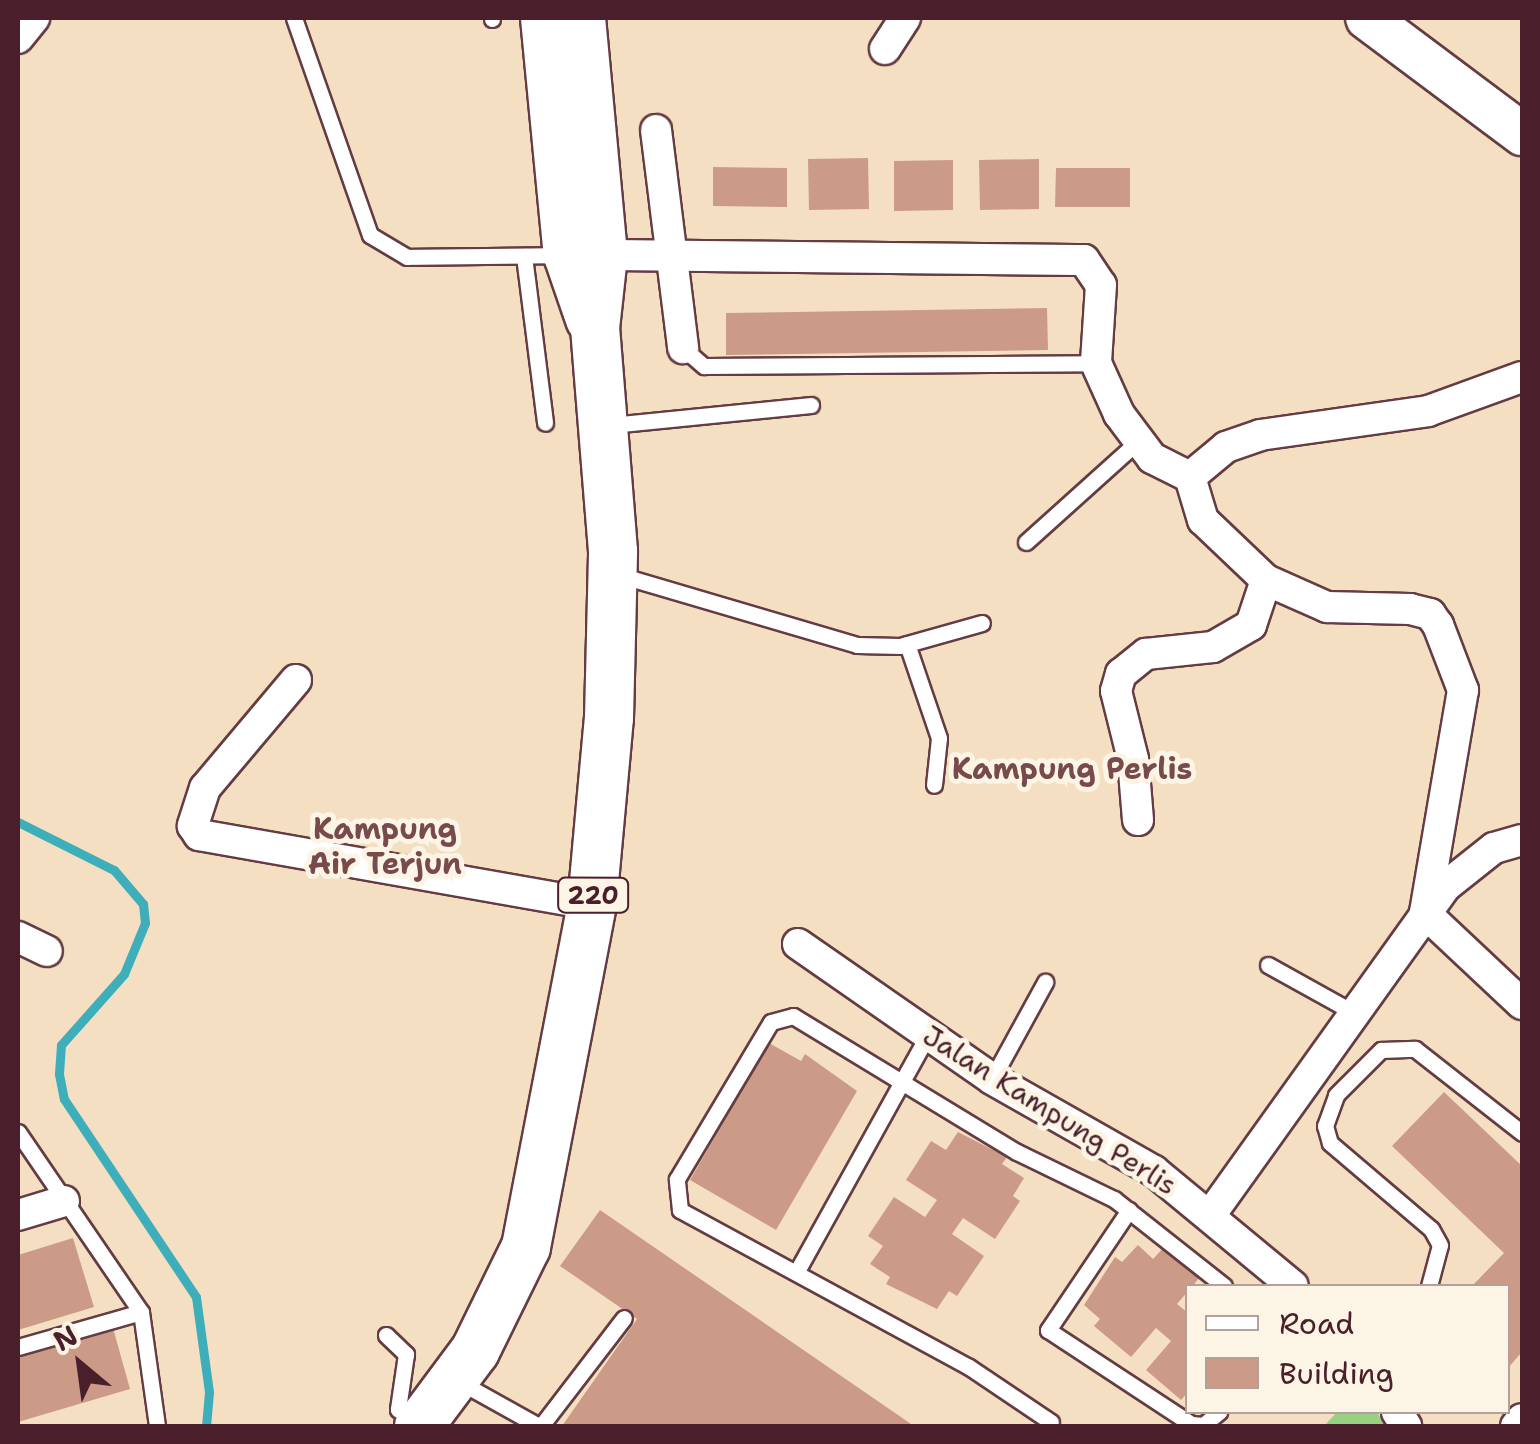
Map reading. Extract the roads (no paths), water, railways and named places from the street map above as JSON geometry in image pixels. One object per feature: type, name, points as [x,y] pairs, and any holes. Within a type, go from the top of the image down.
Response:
[{"type":"main road","name":"220","points":[[419,1426],[506,1296],[526,1247],[592,904],[610,718],[612,572],[595,328],[565,255],[545,18]]},
{"type":"main road","name":"220","points":[[565,255],[581,18]]},
{"type":"main road","points":[[1366,18],[1522,134]]},
{"type":"street","points":[[886,49],[905,18]]},
{"type":"street","points":[[656,130],[683,348]]},
{"type":"street","points":[[565,255],[1084,260],[1101,285],[1096,362],[1136,443],[1190,477],[1203,520],[1266,580],[1327,607],[1410,608],[1430,614],[1438,625],[1462,690],[1425,913]]},
{"type":"street","points":[[1190,477],[1215,454],[1260,435],[1428,411],[1522,376]]},
{"type":"street","points":[[1138,820],[1133,759],[1116,691],[1121,674],[1146,654],[1213,647],[1251,625],[1266,580]]},
{"type":"street","points":[[296,680],[218,768],[205,788],[196,833],[592,904]]},
{"type":"street","points":[[1211,1214],[1351,1010],[1425,913],[1469,864],[1522,840]]},
{"type":"street","points":[[1425,913],[1522,1004]]},
{"type":"street","points":[[18,936],[48,950]]},
{"type":"street","name":"Jalan Kampung Perlis","points":[[798,944],[992,1079],[1154,1171],[1211,1214],[1291,1284]]},
{"type":"street","points":[[18,1214],[64,1201]]},
{"type":"street","points":[[1516,1426],[1522,1419]]},
{"type":"lane","points":[[294,18],[370,235],[407,256],[565,255],[545,422]]},
{"type":"lane","points":[[683,348],[704,366],[1096,362]]},
{"type":"lane","points":[[603,426],[810,406]]},
{"type":"lane","points":[[1026,542],[1136,443]]},
{"type":"lane","points":[[612,572],[857,645],[907,644],[982,623]]},
{"type":"lane","points":[[907,644],[939,738],[934,786]]},
{"type":"lane","points":[[1268,965],[1351,1010]]},
{"type":"lane","points":[[992,1079],[1045,982]]},
{"type":"lane","points":[[1051,1422],[969,1366],[680,1210],[677,1179],[770,1022],[782,1015],[903,1081],[1017,1152],[1129,1210],[1222,1284]]},
{"type":"lane","points":[[796,1271],[928,1035]]},
{"type":"lane","points":[[1430,1284],[1440,1245],[1430,1228],[1330,1143],[1325,1126],[1336,1095],[1381,1050],[1415,1049],[1522,1133]]},
{"type":"lane","points":[[18,1132],[142,1312],[157,1426]]},
{"type":"lane","points":[[1129,1210],[1048,1330],[1191,1424],[1203,1424],[1217,1414]]},
{"type":"lane","points":[[18,1347],[142,1312]]},
{"type":"lane","points":[[454,1378],[540,1426],[624,1318]]},
{"type":"lane","points":[[386,1334],[406,1354],[398,1409],[419,1426]]},
{"type":"waterway","points":[[18,822],[114,870],[143,904],[145,923],[124,974],[61,1045],[59,1074],[64,1099],[196,1297],[209,1392],[206,1426]]},
{"type":"district","name":"Kampung Perlis","points":[[1072,769]]},
{"type":"district","name":"Kampung Air Terjun","points":[[385,846]]}]
